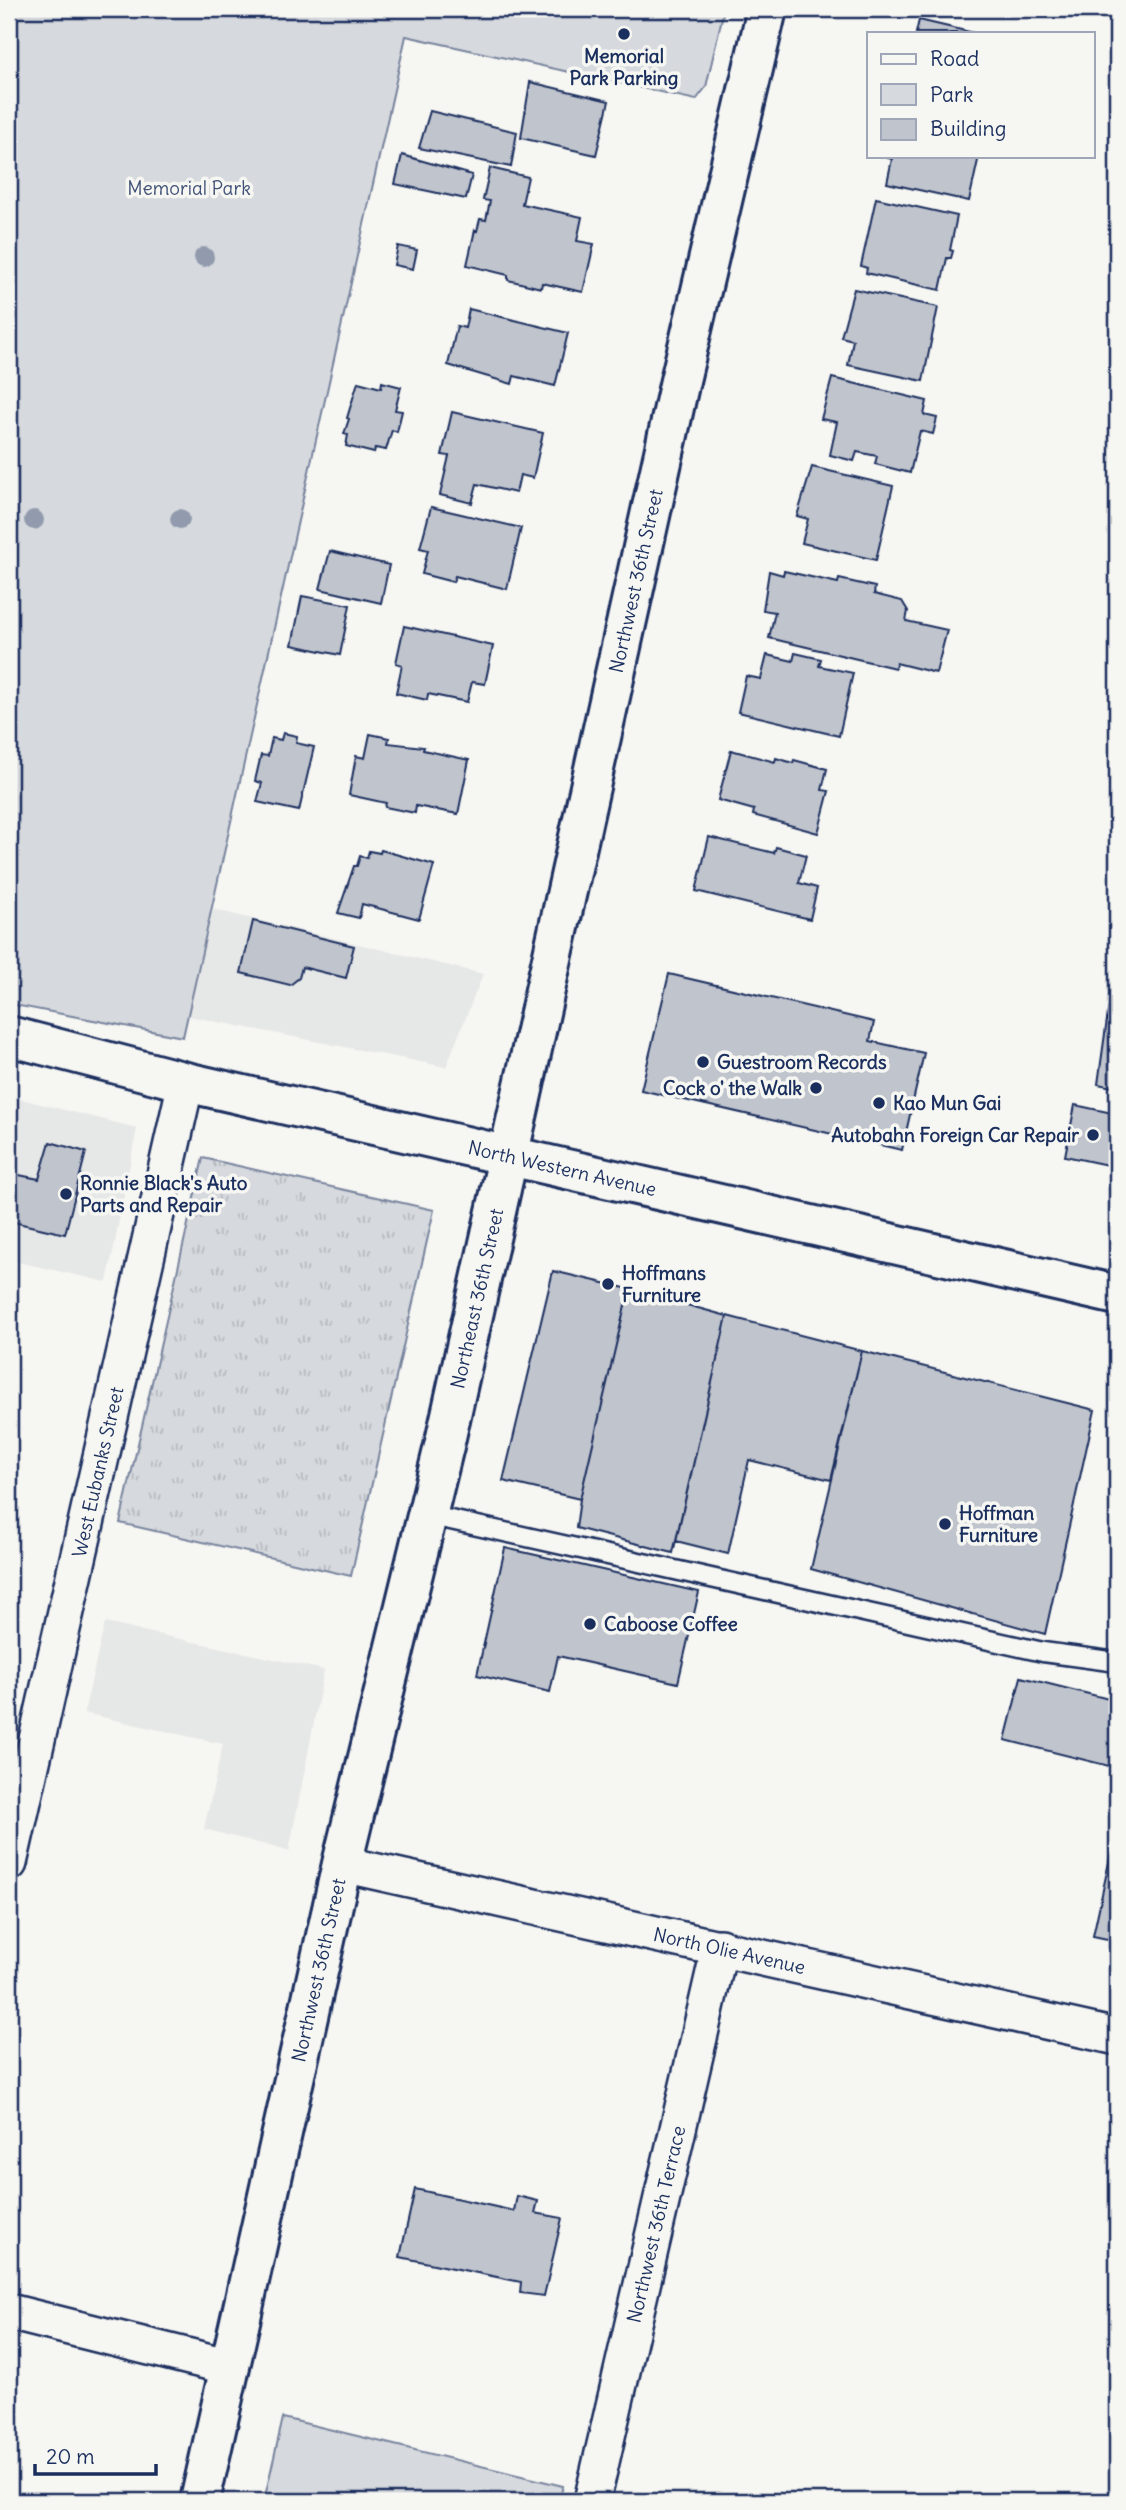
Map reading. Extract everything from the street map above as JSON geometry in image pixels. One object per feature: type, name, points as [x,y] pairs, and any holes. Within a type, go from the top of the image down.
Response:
[{"type":"main road","name":"Northwest 36th Street","points":[[509,1156],[679,385],[767,9]]},
{"type":"main road","name":"North Western Avenue","points":[[9,1036],[186,1082],[1117,1295]]},
{"type":"main road","name":"Northeast 36th Street","points":[[445,1442],[509,1156]]},
{"type":"main road","name":"Northwest 36th Street","points":[[200,2501],[342,1864],[445,1442]]},
{"type":"street","name":"West Eubanks Street","points":[[9,1863],[186,1082]]},
{"type":"street","name":"North Olie Avenue","points":[[342,1864],[1117,2037]]},
{"type":"street","name":"Northwest 36th Terrace","points":[[593,2501],[720,1947]]},
{"type":"street","points":[[9,2312],[230,2367]]},
{"type":"lane","points":[[428,1515],[1043,1652],[1117,1662]]},
{"type":"shaded area","points":[[211,909],[483,974],[446,1067],[188,1016]]},
{"type":"shaded area","name":"Ronnie Black's Auto Parts and Repair","points":[[9,1096],[137,1128],[107,1282],[9,1260]]},
{"type":"shaded area","points":[[105,1623],[324,1670],[289,1851],[204,1829],[223,1744],[84,1713]]},
{"type":"green space","name":"Memorial Park","points":[[9,9],[724,9],[706,87],[696,100],[406,36],[183,1037],[9,1004]]},
{"type":"green space","points":[[203,1158],[434,1210],[351,1576],[120,1523]]},
{"type":"green space","points":[[283,2418],[563,2486],[559,2501],[264,2501]]},
{"type":"building","points":[[919,20],[970,32],[916,32]]},
{"type":"building","points":[[530,82],[609,101],[596,155],[521,138]]},
{"type":"building","points":[[430,111],[517,132],[511,167],[419,148]]},
{"type":"building","points":[[402,155],[472,175],[466,199],[395,184]]},
{"type":"building","points":[[888,158],[979,158],[969,201],[887,183],[892,159]]},
{"type":"building","points":[[490,168],[528,177],[522,204],[582,217],[577,241],[594,244],[583,292],[542,283],[541,288],[508,280],[508,275],[467,265],[475,230],[477,231],[480,219],[486,220],[490,201],[483,200]]},
{"type":"building","points":[[876,198],[957,216],[950,250],[953,251],[951,258],[947,258],[940,290],[866,273],[867,268],[861,266]]},
{"type":"building","points":[[398,246],[417,250],[413,269],[394,265]]},
{"type":"building","points":[[854,289],[938,307],[923,381],[848,365],[853,340],[841,337]]},
{"type":"building","points":[[469,309],[568,333],[555,386],[514,376],[512,384],[448,365],[457,326],[465,328]]},
{"type":"building","points":[[832,378],[927,401],[924,415],[937,418],[933,434],[920,431],[910,473],[875,464],[877,456],[857,452],[854,461],[830,455],[837,422],[821,419]]},
{"type":"building","points":[[358,382],[381,388],[382,382],[401,387],[395,410],[402,411],[397,432],[392,430],[386,450],[375,448],[374,453],[346,446],[348,435],[344,434],[349,419],[347,418]]},
{"type":"building","points":[[452,412],[543,433],[533,478],[520,475],[516,493],[477,484],[472,503],[440,495],[449,456],[442,455]]},
{"type":"building","points":[[812,467],[893,486],[876,560],[802,543],[808,519],[797,516]]},
{"type":"building","points":[[431,507],[521,528],[507,589],[455,576],[453,582],[422,574],[428,550],[420,548]]},
{"type":"building","points":[[330,551],[389,565],[381,603],[320,589]]},
{"type":"building","points":[[769,571],[783,575],[784,571],[838,583],[839,579],[875,587],[874,594],[902,601],[908,611],[906,621],[947,630],[936,673],[896,663],[895,668],[769,638],[775,612],[763,610]]},
{"type":"building","points":[[302,596],[350,605],[340,655],[292,645]]},
{"type":"building","points":[[404,626],[493,646],[485,684],[472,682],[467,702],[428,694],[427,700],[396,693],[402,665],[396,663]]},
{"type":"building","points":[[795,653],[821,659],[819,666],[853,673],[839,736],[738,712],[746,676],[761,679],[767,655],[793,661]]},
{"type":"building","points":[[283,733],[297,736],[296,743],[314,747],[299,811],[257,802],[262,783],[255,781],[261,755],[268,756],[272,738],[281,740]]},
{"type":"building","points":[[370,734],[389,738],[388,743],[424,747],[423,750],[469,760],[458,814],[416,806],[415,813],[385,807],[386,803],[349,795],[356,756],[365,758]]},
{"type":"building","points":[[731,750],[775,762],[776,758],[793,763],[794,760],[827,769],[822,790],[829,791],[818,833],[753,815],[754,810],[718,800]]},
{"type":"building","points":[[709,837],[774,853],[776,847],[806,855],[799,883],[817,888],[810,919],[696,891]]},
{"type":"building","points":[[381,850],[434,865],[419,919],[362,904],[359,918],[338,913],[360,856],[367,858],[369,851],[380,853]]},
{"type":"building","points":[[253,921],[354,946],[346,978],[302,967],[299,978],[290,985],[241,973]]},
{"type":"building","points":[[669,974],[874,1022],[870,1041],[924,1053],[902,1150],[641,1090]]},
{"type":"building","points":[[1109,1005],[1117,1007],[1117,1088],[1098,1084]]},
{"type":"building","name":"Autobahn Foreign Car Repair","points":[[1075,1105],[1117,1114],[1117,1167],[1065,1156]]},
{"type":"building","points":[[50,1142],[86,1152],[65,1234],[9,1221],[9,1173],[39,1179]]},
{"type":"building","points":[[553,1271],[629,1289],[580,1499],[503,1481]]},
{"type":"building","points":[[629,1289],[727,1316],[673,1553],[576,1528],[580,1499]]},
{"type":"building","points":[[727,1316],[862,1351],[831,1480],[749,1460],[728,1554],[676,1541]]},
{"type":"building","name":"Hoffman Furniture","points":[[862,1351],[1095,1410],[1045,1634],[811,1569]]},
{"type":"building","name":"Caboose Coffee","points":[[505,1548],[699,1592],[678,1683],[558,1656],[550,1692],[477,1675]]},
{"type":"building","points":[[1021,1677],[1117,1701],[1117,1768],[1005,1740]]},
{"type":"building","points":[[1117,1825],[1117,1941],[1093,1936]]},
{"type":"building","points":[[415,2189],[514,2211],[517,2196],[538,2201],[535,2213],[562,2218],[544,2296],[520,2293],[521,2282],[400,2257]]},
{"type":"place","name":"Memorial Park Parking","points":[[624,34]]},
{"type":"place","name":"Guestroom Records","points":[[703,1062]]},
{"type":"place","name":"Cock o' the Walk","points":[[816,1088]]},
{"type":"place","name":"Kao Mun Gai","points":[[879,1103]]},
{"type":"place","name":"Autobahn Foreign Car Repair","points":[[1093,1135]]},
{"type":"place","name":"Ronnie Black's Auto Parts and Repair","points":[[66,1194]]},
{"type":"place","name":"Hoffmans Furniture","points":[[608,1284]]},
{"type":"place","name":"Hoffman Furniture","points":[[945,1524]]},
{"type":"place","name":"Caboose Coffee","points":[[590,1624]]}]
